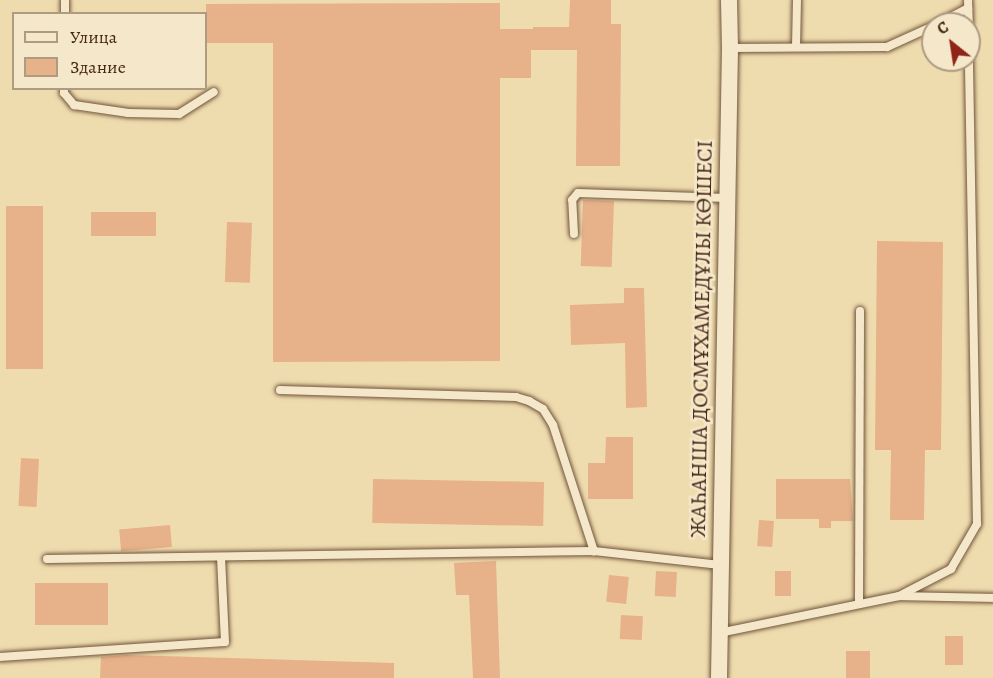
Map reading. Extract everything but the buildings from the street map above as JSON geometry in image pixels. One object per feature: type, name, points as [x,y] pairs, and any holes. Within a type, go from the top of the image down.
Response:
[{"type":"street","name":"ЖАҺАНША ДОСМҰХАМЕДҰЛЫ КӨШЕСІ","points":[[718,678],[729,0]]},
{"type":"lane","points":[[796,47],[797,0]]},
{"type":"lane","points":[[730,48],[887,47],[921,31]]},
{"type":"lane","points":[[899,596],[951,569],[977,524],[969,72]]},
{"type":"lane","points":[[64,90],[74,105],[128,113],[179,114],[214,92]]},
{"type":"lane","points":[[574,234],[572,200],[578,193],[727,198]]},
{"type":"lane","points":[[859,604],[860,311]]},
{"type":"lane","points":[[280,390],[516,397],[530,401],[543,409],[553,425],[594,551]]},
{"type":"lane","points":[[48,560],[594,551],[720,565]]},
{"type":"lane","points":[[0,657],[225,642],[221,557]]},
{"type":"lane","points":[[719,633],[899,596],[993,598]]}]
